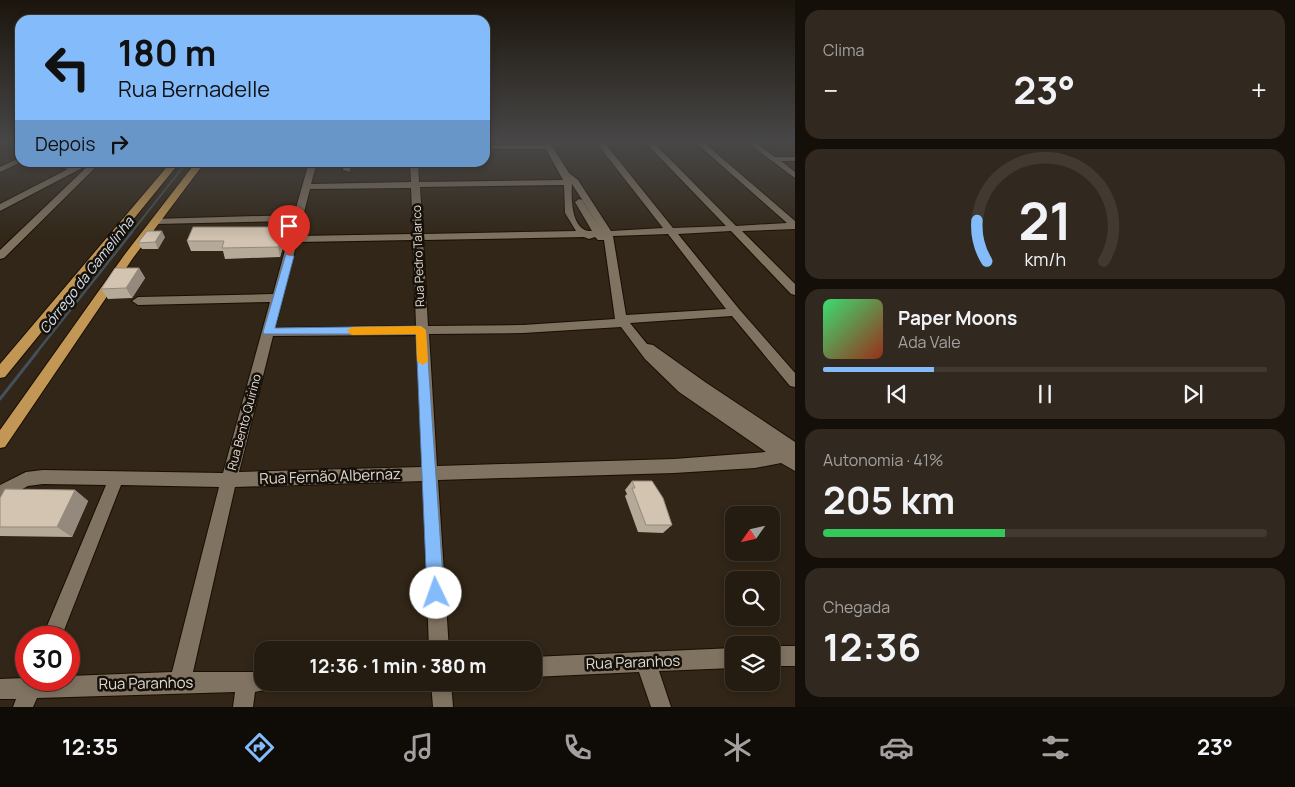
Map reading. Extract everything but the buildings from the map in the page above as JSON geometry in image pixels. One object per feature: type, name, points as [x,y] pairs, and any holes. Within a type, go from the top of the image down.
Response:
[{"type":"main road","points":[[0,373],[166,174]]},
{"type":"main road","points":[[0,442],[156,221],[192,174]]},
{"type":"street","points":[[0,208],[65,174]]},
{"type":"street","points":[[0,256],[86,174]]},
{"type":"street","name":"Rua Bento Quirino","points":[[180,682],[229,480],[310,174]]},
{"type":"street","name":"Rua Pedro Talarico","points":[[415,174],[421,330],[439,641]]},
{"type":"street","points":[[564,174],[605,237],[623,321],[649,356],[684,388],[753,436],[792,456]]},
{"type":"street","points":[[625,174],[735,312],[795,382]]},
{"type":"street","points":[[681,174],[795,292]]},
{"type":"street","points":[[736,174],[795,226]]},
{"type":"street","points":[[567,179],[568,212],[576,227],[584,234],[605,237]]},
{"type":"street","points":[[306,187],[567,179]]},
{"type":"street","points":[[156,221],[299,218]]},
{"type":"street","points":[[294,239],[584,234],[605,237],[670,230],[795,226]]},
{"type":"street","points":[[138,301],[277,298]]},
{"type":"street","points":[[268,332],[421,330],[623,321],[735,312]]},
{"type":"street","points":[[640,342],[792,456]]},
{"type":"street","points":[[753,436],[758,450],[755,461]]},
{"type":"street","name":"Rua Fernão Albernaz","points":[[0,493],[14,484],[37,478],[229,480],[755,461],[792,456]]},
{"type":"street","points":[[56,626],[116,479]]},
{"type":"street","points":[[780,656],[795,656]]},
{"type":"street","name":"Rua Paranhos","points":[[542,666],[725,658]]},
{"type":"street","points":[[646,661],[661,707]]},
{"type":"street","points":[[242,707],[254,682]]},
{"type":"street","name":"Rua Paranhos","points":[[80,683],[254,682]]},
{"type":"street","name":"Rua Paranhos","points":[[0,689],[15,686]]},
{"type":"street","points":[[23,707],[30,691]]},
{"type":"street","points":[[442,691],[443,707]]},
{"type":"waterway","name":"Córrego da Gamelinha","points":[[131,233],[178,174]]},
{"type":"waterway","name":"Córrego da Gamelinha","points":[[36,353],[132,232]]},
{"type":"waterway","name":"Córrego da Gamelinha","points":[[0,399],[37,352]]},
{"type":"slow traffic","points":[[352,331],[421,330],[423,361]]},
{"type":"route","points":[[289,256],[268,332],[421,330],[436,593]]}]
